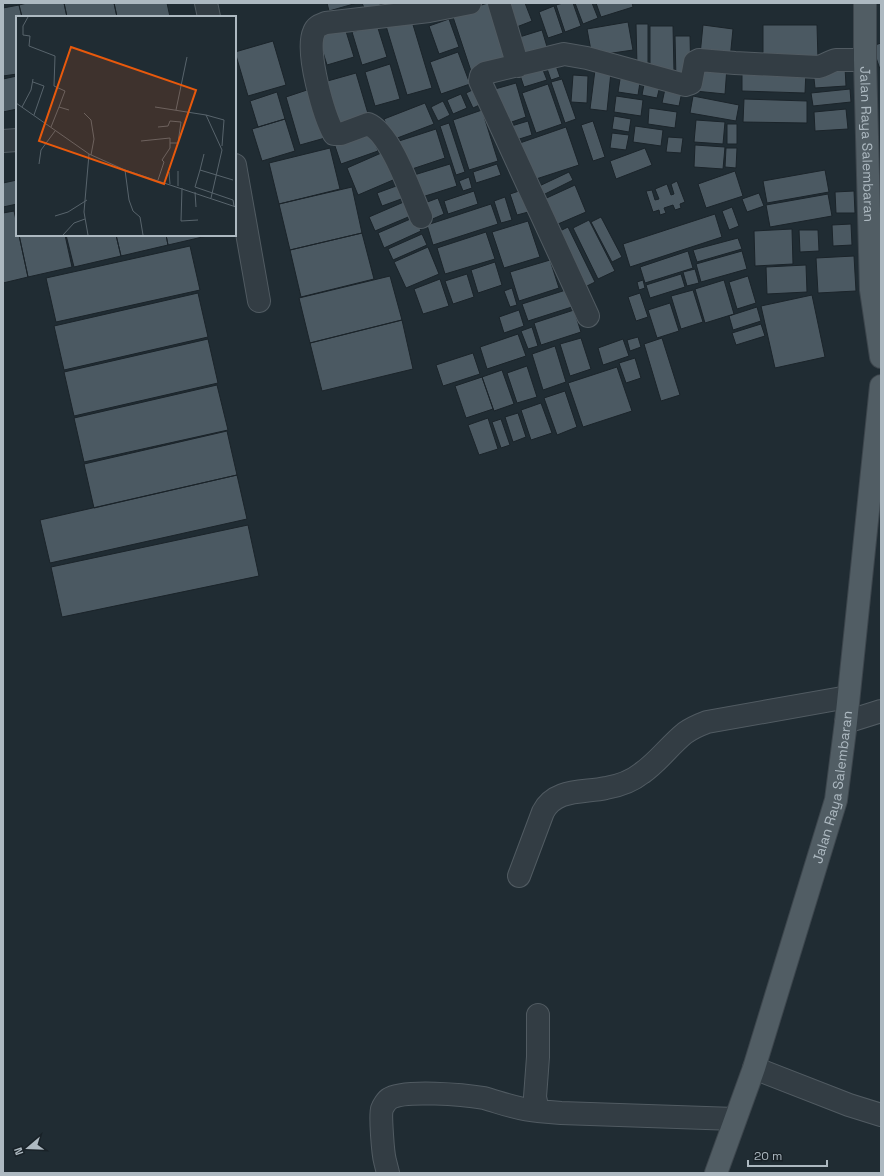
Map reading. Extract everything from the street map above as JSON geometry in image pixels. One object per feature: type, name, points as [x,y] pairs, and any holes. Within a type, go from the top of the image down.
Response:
[{"type":"main road","name":"Jalan Raya Salembaran","points":[[865,3],[871,290],[881,357]]},
{"type":"main road","name":"Jalan Raya Salembaran","points":[[716,1173],[754,1068],[836,800],[846,722],[881,386]]},
{"type":"street","points":[[206,3],[209,16]]},
{"type":"street","points":[[421,217],[395,155],[377,129],[368,124],[341,134],[334,134],[316,77],[312,50],[312,36],[318,26],[326,23],[429,11],[470,3]]},
{"type":"street","points":[[499,3],[518,66]]},
{"type":"street","points":[[588,316],[480,81],[481,76],[564,54],[588,58],[684,85],[691,83],[695,62],[699,60],[818,67],[824,66],[831,61],[836,60],[865,60]]},
{"type":"street","points":[[3,141],[16,140]]},
{"type":"street","points":[[236,171],[259,301]]},
{"type":"street","points":[[519,876],[543,812],[548,803],[553,799],[566,793],[604,789],[629,781],[642,773],[684,733],[707,722],[848,697]]},
{"type":"street","points":[[846,722],[881,711]]},
{"type":"street","points":[[538,1015],[538,1057],[535,1097],[538,1111]]},
{"type":"street","points":[[754,1068],[849,1105],[881,1115]]},
{"type":"street","points":[[388,1173],[385,1161],[382,1110],[389,1099],[399,1095],[418,1093],[482,1098],[526,1110],[560,1113],[736,1120]]},
{"type":"building","points":[[27,3],[64,3],[67,16],[22,16],[19,5]]},
{"type":"building","points":[[64,3],[114,3],[117,16],[67,16]]},
{"type":"building","points":[[114,3],[167,3],[170,16],[117,16]]},
{"type":"building","points":[[327,3],[357,3],[329,11]]},
{"type":"building","points":[[362,3],[386,3],[365,10]]},
{"type":"building","points":[[488,3],[507,62],[472,74],[452,14]]},
{"type":"building","points":[[504,3],[525,3],[532,21],[514,28]]},
{"type":"building","points":[[573,3],[581,26],[565,32],[556,5]]},
{"type":"building","points":[[575,3],[592,3],[598,18],[583,24]]},
{"type":"building","points":[[596,3],[632,3],[633,7],[601,17]]},
{"type":"building","points":[[19,5],[22,16],[16,16],[16,74],[3,76],[3,8]]},
{"type":"building","points":[[554,6],[563,33],[548,38],[539,12]]},
{"type":"building","points":[[411,18],[432,88],[407,95],[386,26]]},
{"type":"building","points":[[449,19],[459,47],[439,54],[429,26]]},
{"type":"building","points":[[628,22],[633,50],[592,56],[587,29]]},
{"type":"building","points":[[636,24],[648,24],[648,67],[637,66]]},
{"type":"building","points":[[377,25],[387,57],[362,65],[352,32]]},
{"type":"building","points":[[703,25],[733,29],[730,59],[700,55]]},
{"type":"building","points":[[763,25],[817,25],[818,60],[763,60]]},
{"type":"building","points":[[650,26],[673,26],[674,72],[650,72]]},
{"type":"building","points":[[345,28],[354,57],[327,65],[318,36]]},
{"type":"building","points":[[542,30],[548,50],[519,59],[513,39]]},
{"type":"building","points":[[675,36],[690,36],[691,79],[676,79]]},
{"type":"building","points":[[273,41],[286,85],[248,96],[236,52]]},
{"type":"building","points":[[881,43],[881,72],[872,46]]},
{"type":"building","points":[[458,52],[470,84],[441,94],[430,62]]},
{"type":"building","points":[[554,60],[560,77],[551,80],[545,63]]},
{"type":"building","points":[[390,64],[400,99],[375,106],[365,72]]},
{"type":"building","points":[[697,64],[727,67],[725,94],[695,91]]},
{"type":"building","points":[[541,65],[547,80],[524,87],[519,72]]},
{"type":"building","points":[[845,67],[846,86],[815,88],[813,69]]},
{"type":"building","points":[[742,69],[806,70],[805,93],[742,91]]},
{"type":"building","points":[[595,70],[611,72],[607,111],[590,109]]},
{"type":"building","points":[[356,73],[369,117],[337,126],[324,82]]},
{"type":"building","points":[[621,73],[641,76],[638,95],[618,92]]},
{"type":"building","points":[[573,75],[588,76],[587,103],[571,102]]},
{"type":"building","points":[[16,76],[16,109],[3,112],[3,79]]},
{"type":"building","points":[[562,79],[576,119],[565,123],[551,82]]},
{"type":"building","points":[[645,79],[661,82],[657,98],[642,95]]},
{"type":"building","points":[[516,83],[526,117],[506,124],[495,89]]},
{"type":"building","points":[[548,84],[562,124],[536,133],[522,93]]},
{"type":"building","points":[[666,84],[683,87],[679,106],[662,103]]},
{"type":"building","points":[[479,87],[486,102],[473,108],[466,93]]},
{"type":"building","points":[[310,89],[325,138],[300,145],[286,97]]},
{"type":"building","points":[[850,89],[851,102],[813,106],[811,93]]},
{"type":"building","points":[[277,92],[285,119],[258,127],[250,101]]},
{"type":"building","points":[[461,94],[467,108],[453,114],[447,100]]},
{"type":"building","points":[[616,96],[643,100],[641,116],[614,112]]},
{"type":"building","points":[[693,96],[739,105],[736,121],[690,113]]},
{"type":"building","points":[[744,99],[807,101],[807,123],[743,122]]},
{"type":"building","points":[[443,101],[450,115],[438,121],[431,107]]},
{"type":"building","points":[[425,103],[434,124],[392,140],[384,119]]},
{"type":"building","points":[[649,108],[677,112],[675,128],[648,124]]},
{"type":"building","points":[[846,109],[848,129],[815,131],[814,112]]},
{"type":"building","points":[[482,110],[498,161],[469,170],[453,120]]},
{"type":"building","points":[[614,116],[631,119],[629,132],[612,129]]},
{"type":"building","points":[[285,119],[295,151],[262,161],[252,129]]},
{"type":"building","points":[[696,120],[725,122],[723,144],[694,142]]},
{"type":"building","points":[[528,121],[532,135],[513,141],[508,127]]},
{"type":"building","points":[[593,121],[605,157],[593,161],[581,125]]},
{"type":"building","points":[[449,123],[465,172],[456,175],[440,126]]},
{"type":"building","points":[[727,124],[737,124],[737,144],[727,144]]},
{"type":"building","points":[[635,126],[663,130],[661,146],[633,142]]},
{"type":"building","points":[[566,127],[579,165],[530,181],[517,144]]},
{"type":"building","points":[[370,128],[378,151],[341,164],[333,140]]},
{"type":"building","points":[[436,129],[445,158],[406,171],[396,142]]},
{"type":"building","points":[[612,133],[629,135],[626,150],[610,148]]},
{"type":"building","points":[[668,137],[683,138],[681,153],[666,152]]},
{"type":"building","points":[[695,145],[725,147],[723,169],[694,167]]},
{"type":"building","points":[[330,148],[340,189],[279,204],[269,163]]},
{"type":"building","points":[[645,148],[652,165],[616,179],[610,161]]},
{"type":"building","points":[[726,148],[737,148],[736,168],[725,167]]},
{"type":"building","points":[[388,150],[400,177],[358,195],[347,168]]},
{"type":"building","points":[[450,164],[457,186],[422,197],[414,175]]},
{"type":"building","points":[[497,164],[501,175],[476,183],[473,172]]},
{"type":"building","points":[[825,170],[829,192],[767,203],[763,181]]},
{"type":"building","points":[[735,171],[743,196],[706,208],[698,184]]},
{"type":"building","points":[[569,172],[573,180],[539,197],[535,188]]},
{"type":"building","points":[[469,177],[472,188],[463,191],[459,181]]},
{"type":"building","points":[[16,180],[16,204],[3,207],[3,183]]},
{"type":"building","points":[[677,181],[685,202],[680,204],[681,208],[675,210],[673,205],[664,208],[666,213],[660,215],[659,210],[653,212],[646,191],[652,190],[655,200],[659,199],[655,189],[667,184],[671,195],[674,194],[671,184]]},
{"type":"building","points":[[399,185],[404,198],[382,206],[377,193]]},
{"type":"building","points":[[575,185],[586,212],[551,227],[540,201]]},
{"type":"building","points":[[352,187],[362,233],[290,250],[279,204]]},
{"type":"building","points":[[525,189],[532,211],[517,215],[510,194]]},
{"type":"building","points":[[474,191],[478,204],[448,214],[444,201]]},
{"type":"building","points":[[854,191],[855,213],[836,213],[835,192]]},
{"type":"building","points":[[759,193],[764,206],[747,212],[742,199]]},
{"type":"building","points":[[828,194],[832,216],[770,227],[766,205]]},
{"type":"building","points":[[505,197],[512,220],[501,223],[494,201]]},
{"type":"building","points":[[438,198],[444,214],[428,221],[422,204]]},
{"type":"building","points":[[406,201],[413,215],[375,231],[369,217]]},
{"type":"building","points":[[491,204],[498,224],[433,245],[427,225]]},
{"type":"building","points":[[732,207],[739,226],[729,230],[722,211]]},
{"type":"building","points":[[14,211],[16,220],[16,236],[19,236],[28,277],[3,283],[3,213]]},
{"type":"building","points":[[715,214],[722,237],[630,267],[623,244]]},
{"type":"building","points":[[415,217],[421,231],[384,248],[378,233]]},
{"type":"building","points":[[601,217],[622,257],[612,262],[591,222]]},
{"type":"building","points":[[589,220],[615,271],[598,279],[573,228]]},
{"type":"building","points":[[528,221],[540,257],[504,268],[492,232]]},
{"type":"building","points":[[851,224],[852,245],[833,246],[832,225]]},
{"type":"building","points":[[568,227],[595,282],[581,289],[554,234]]},
{"type":"building","points":[[792,229],[793,264],[755,266],[754,231]]},
{"type":"building","points":[[799,230],[818,230],[819,251],[800,252]]},
{"type":"building","points":[[486,232],[495,259],[445,274],[437,248]]},
{"type":"building","points":[[362,233],[374,279],[301,297],[290,250]]},
{"type":"building","points":[[422,234],[427,245],[393,260],[388,249]]},
{"type":"building","points":[[19,236],[65,236],[72,267],[28,277]]},
{"type":"building","points":[[66,236],[116,236],[121,256],[74,267]]},
{"type":"building","points":[[116,236],[166,236],[168,245],[121,256]]},
{"type":"building","points":[[166,236],[207,236],[168,245]]},
{"type":"building","points":[[738,238],[742,249],[697,262],[693,250]]},
{"type":"building","points":[[190,246],[200,290],[56,322],[46,278]]},
{"type":"building","points":[[428,247],[439,274],[406,288],[394,262]]},
{"type":"building","points":[[688,251],[693,268],[645,283],[640,267]]},
{"type":"building","points":[[742,251],[747,269],[701,282],[696,264]]},
{"type":"building","points":[[854,256],[856,291],[818,293],[816,258]]},
{"type":"building","points":[[550,260],[559,288],[519,301],[510,272]]},
{"type":"building","points":[[495,262],[502,285],[478,293],[471,270]]},
{"type":"building","points":[[806,265],[807,292],[767,294],[766,267]]},
{"type":"building","points":[[695,269],[699,283],[687,286],[683,272]]},
{"type":"building","points":[[467,274],[474,297],[453,304],[445,281]]},
{"type":"building","points":[[681,274],[685,287],[650,298],[646,285]]},
{"type":"building","points":[[390,276],[402,320],[310,343],[299,298]]},
{"type":"building","points":[[748,276],[756,303],[737,309],[729,282]]},
{"type":"building","points":[[440,279],[449,306],[423,314],[414,289]]},
{"type":"building","points":[[643,280],[645,288],[639,290],[637,282]]},
{"type":"building","points":[[724,280],[734,314],[705,323],[695,289]]},
{"type":"building","points":[[512,288],[517,305],[510,307],[504,291]]},
{"type":"building","points":[[569,289],[575,306],[528,321],[522,304]]},
{"type":"building","points":[[693,290],[703,322],[681,329],[671,296]]},
{"type":"building","points":[[198,293],[208,337],[64,370],[54,326]]},
{"type":"building","points":[[640,293],[648,317],[636,321],[628,297]]},
{"type":"building","points":[[812,295],[825,357],[775,368],[761,306]]},
{"type":"building","points":[[670,303],[679,331],[657,338],[648,310]]},
{"type":"building","points":[[757,307],[761,321],[733,330],[729,316]]},
{"type":"building","points":[[519,310],[524,326],[504,333],[499,317]]},
{"type":"building","points":[[574,310],[581,332],[541,345],[534,323]]},
{"type":"building","points":[[402,320],[413,369],[322,391],[310,343]]},
{"type":"building","points":[[761,324],[765,336],[736,345],[732,333]]},
{"type":"building","points":[[532,327],[538,346],[528,349],[521,331]]},
{"type":"building","points":[[518,334],[526,356],[487,369],[480,347]]},
{"type":"building","points":[[638,337],[641,347],[630,351],[627,340]]},
{"type":"building","points":[[581,338],[591,369],[570,376],[560,344]]},
{"type":"building","points":[[662,338],[680,395],[661,401],[644,344]]},
{"type":"building","points":[[208,339],[218,383],[74,416],[64,372]]},
{"type":"building","points":[[623,339],[629,356],[603,365],[598,348]]},
{"type":"building","points":[[555,346],[566,382],[543,390],[532,354]]},
{"type":"building","points":[[473,353],[480,374],[443,386],[436,365]]},
{"type":"building","points":[[635,358],[641,378],[626,383],[619,363]]},
{"type":"building","points":[[527,366],[537,397],[517,403],[507,373]]},
{"type":"building","points":[[617,367],[632,411],[583,427],[568,383]]},
{"type":"building","points":[[502,370],[514,404],[494,411],[482,377]]},
{"type":"building","points":[[482,377],[493,409],[466,418],[455,386]]},
{"type":"building","points":[[217,385],[228,430],[84,462],[74,418]]},
{"type":"building","points":[[565,391],[577,427],[557,435],[544,398]]},
{"type":"building","points":[[541,403],[552,433],[531,440],[521,410]]},
{"type":"building","points":[[518,413],[526,437],[513,442],[505,417]]},
{"type":"building","points":[[488,418],[498,449],[479,455],[468,425]]},
{"type":"building","points":[[501,419],[510,445],[501,448],[492,422]]},
{"type":"building","points":[[227,431],[237,475],[94,508],[84,464]]},
{"type":"building","points":[[237,475],[247,519],[50,563],[40,520]]},
{"type":"building","points":[[248,525],[259,576],[62,617],[51,567]]}]
